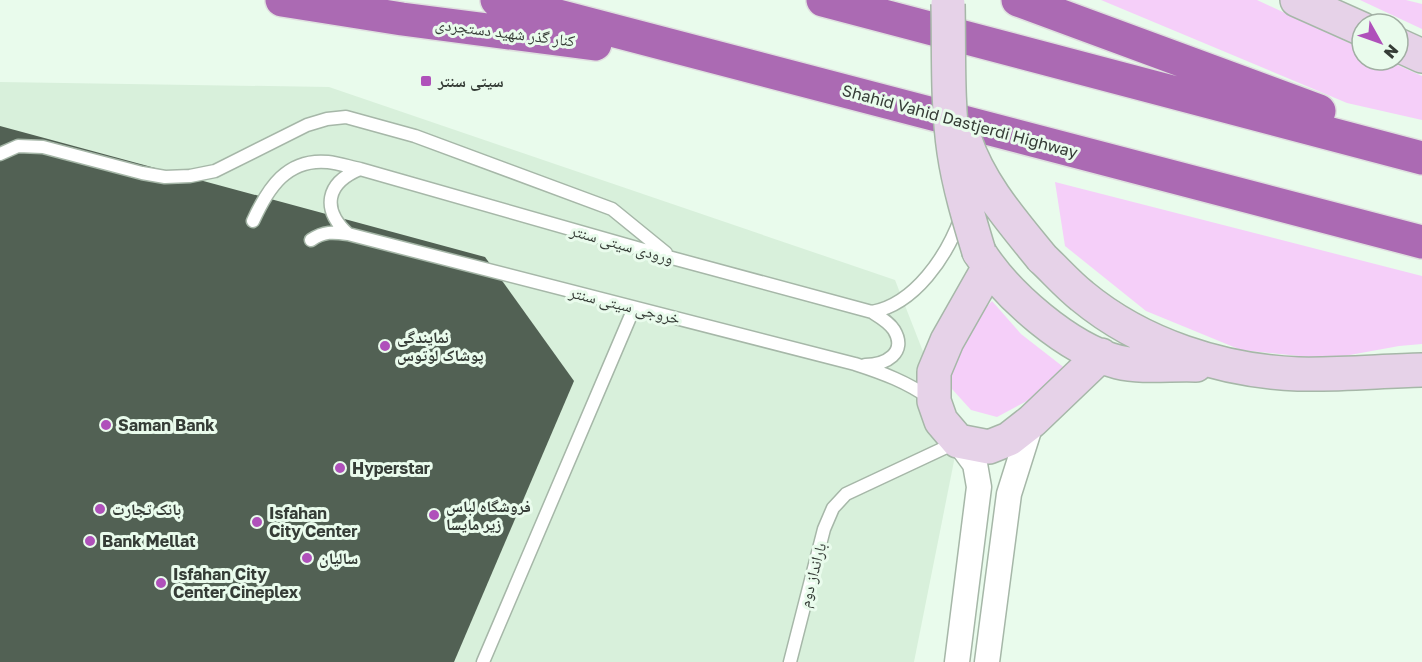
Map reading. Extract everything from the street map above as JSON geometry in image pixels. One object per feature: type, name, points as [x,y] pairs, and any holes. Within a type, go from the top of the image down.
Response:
[{"type":"highway","name":"کنار گذر شهید دستجردی","points":[[282,0],[402,19],[728,61]]},
{"type":"highway","name":"Shahid Vahid Dastjerdi Highway","points":[[497,0],[1422,242]]},
{"type":"highway","points":[[823,0],[1422,158]]},
{"type":"highway","points":[[1018,0],[1422,150]]},
{"type":"main road","points":[[1297,0],[1350,24]]},
{"type":"main road","points":[[948,1],[949,92],[954,152],[965,205],[984,259],[1044,322],[1073,343],[1117,362],[1257,369]]},
{"type":"main road","points":[[949,92],[970,156],[995,200],[1042,258],[1082,296],[1125,326],[1174,350],[1234,366],[1298,374],[1422,370]]},
{"type":"main road","points":[[984,259],[934,372],[934,401],[941,421],[958,441],[989,447],[1009,439],[1032,421],[1101,355]]},
{"type":"street","points":[[987,662],[1009,494],[1032,421]]},
{"type":"street","points":[[957,662],[979,487],[975,464],[958,441]]},
{"type":"lane","points":[[0,154],[18,146],[43,147],[142,173],[165,177],[190,176],[215,171],[306,125],[346,117],[415,136],[612,209],[672,258]]},
{"type":"lane","name":"ورودی سیتی سنتر","points":[[253,221],[265,196],[284,174],[304,164],[327,162],[360,169],[872,312]]},
{"type":"lane","points":[[348,234],[331,212],[330,197],[336,184],[346,174],[360,169]]},
{"type":"lane","points":[[872,312],[886,309],[902,300],[939,261],[954,237],[965,205]]},
{"type":"lane","name":"خروجی سیتی سنتر","points":[[311,240],[320,234],[331,232],[348,234],[855,364],[901,380],[934,401]]},
{"type":"lane","points":[[483,662],[634,308]]},
{"type":"lane","points":[[855,364],[880,363],[889,360],[897,351],[898,340],[894,329],[872,312]]},
{"type":"lane","name":"بارانداز دوم","points":[[790,662],[824,529],[833,508],[846,494],[958,441]]},
{"type":"shaded area","points":[[1101,0],[1257,0],[1350,43],[1350,72],[1410,71],[1422,76],[1422,120],[1347,103]]},
{"type":"shaded area","points":[[1360,0],[1406,0],[1422,4],[1422,29],[1410,23],[1410,12],[1386,12]]},
{"type":"shaded area","points":[[0,82],[329,87],[895,280],[958,441],[914,662],[0,662]]},
{"type":"shaded area","points":[[1055,182],[1422,276],[1422,344],[1328,359],[1241,350],[1146,311],[1065,246]]},
{"type":"shaded area","points":[[992,301],[1021,334],[1066,369],[1027,401],[997,417],[971,410],[952,389],[950,365],[962,334]]},
{"type":"building","name":"Isfahan City Center","points":[[0,126],[485,257],[574,381],[454,662],[0,662]]},
{"type":"place","name":"سیتی سنتر","points":[[426,81]]},
{"type":"place","name":"نمایندگی پوشاک لوتوس","points":[[385,346]]},
{"type":"place","name":"Saman Bank","points":[[106,425]]},
{"type":"place","name":"Hyperstar","points":[[340,468]]},
{"type":"place","name":"بانک تجارت","points":[[100,509]]},
{"type":"place","name":"فروشگاه لباس زیر مایسا","points":[[434,515]]},
{"type":"place","name":"Isfahan City Center","points":[[257,522]]},
{"type":"place","name":"Bank Mellat","points":[[90,541]]},
{"type":"place","name":"سالیان","points":[[307,558]]},
{"type":"place","name":"Isfahan City Center Cineplex","points":[[161,583]]}]
